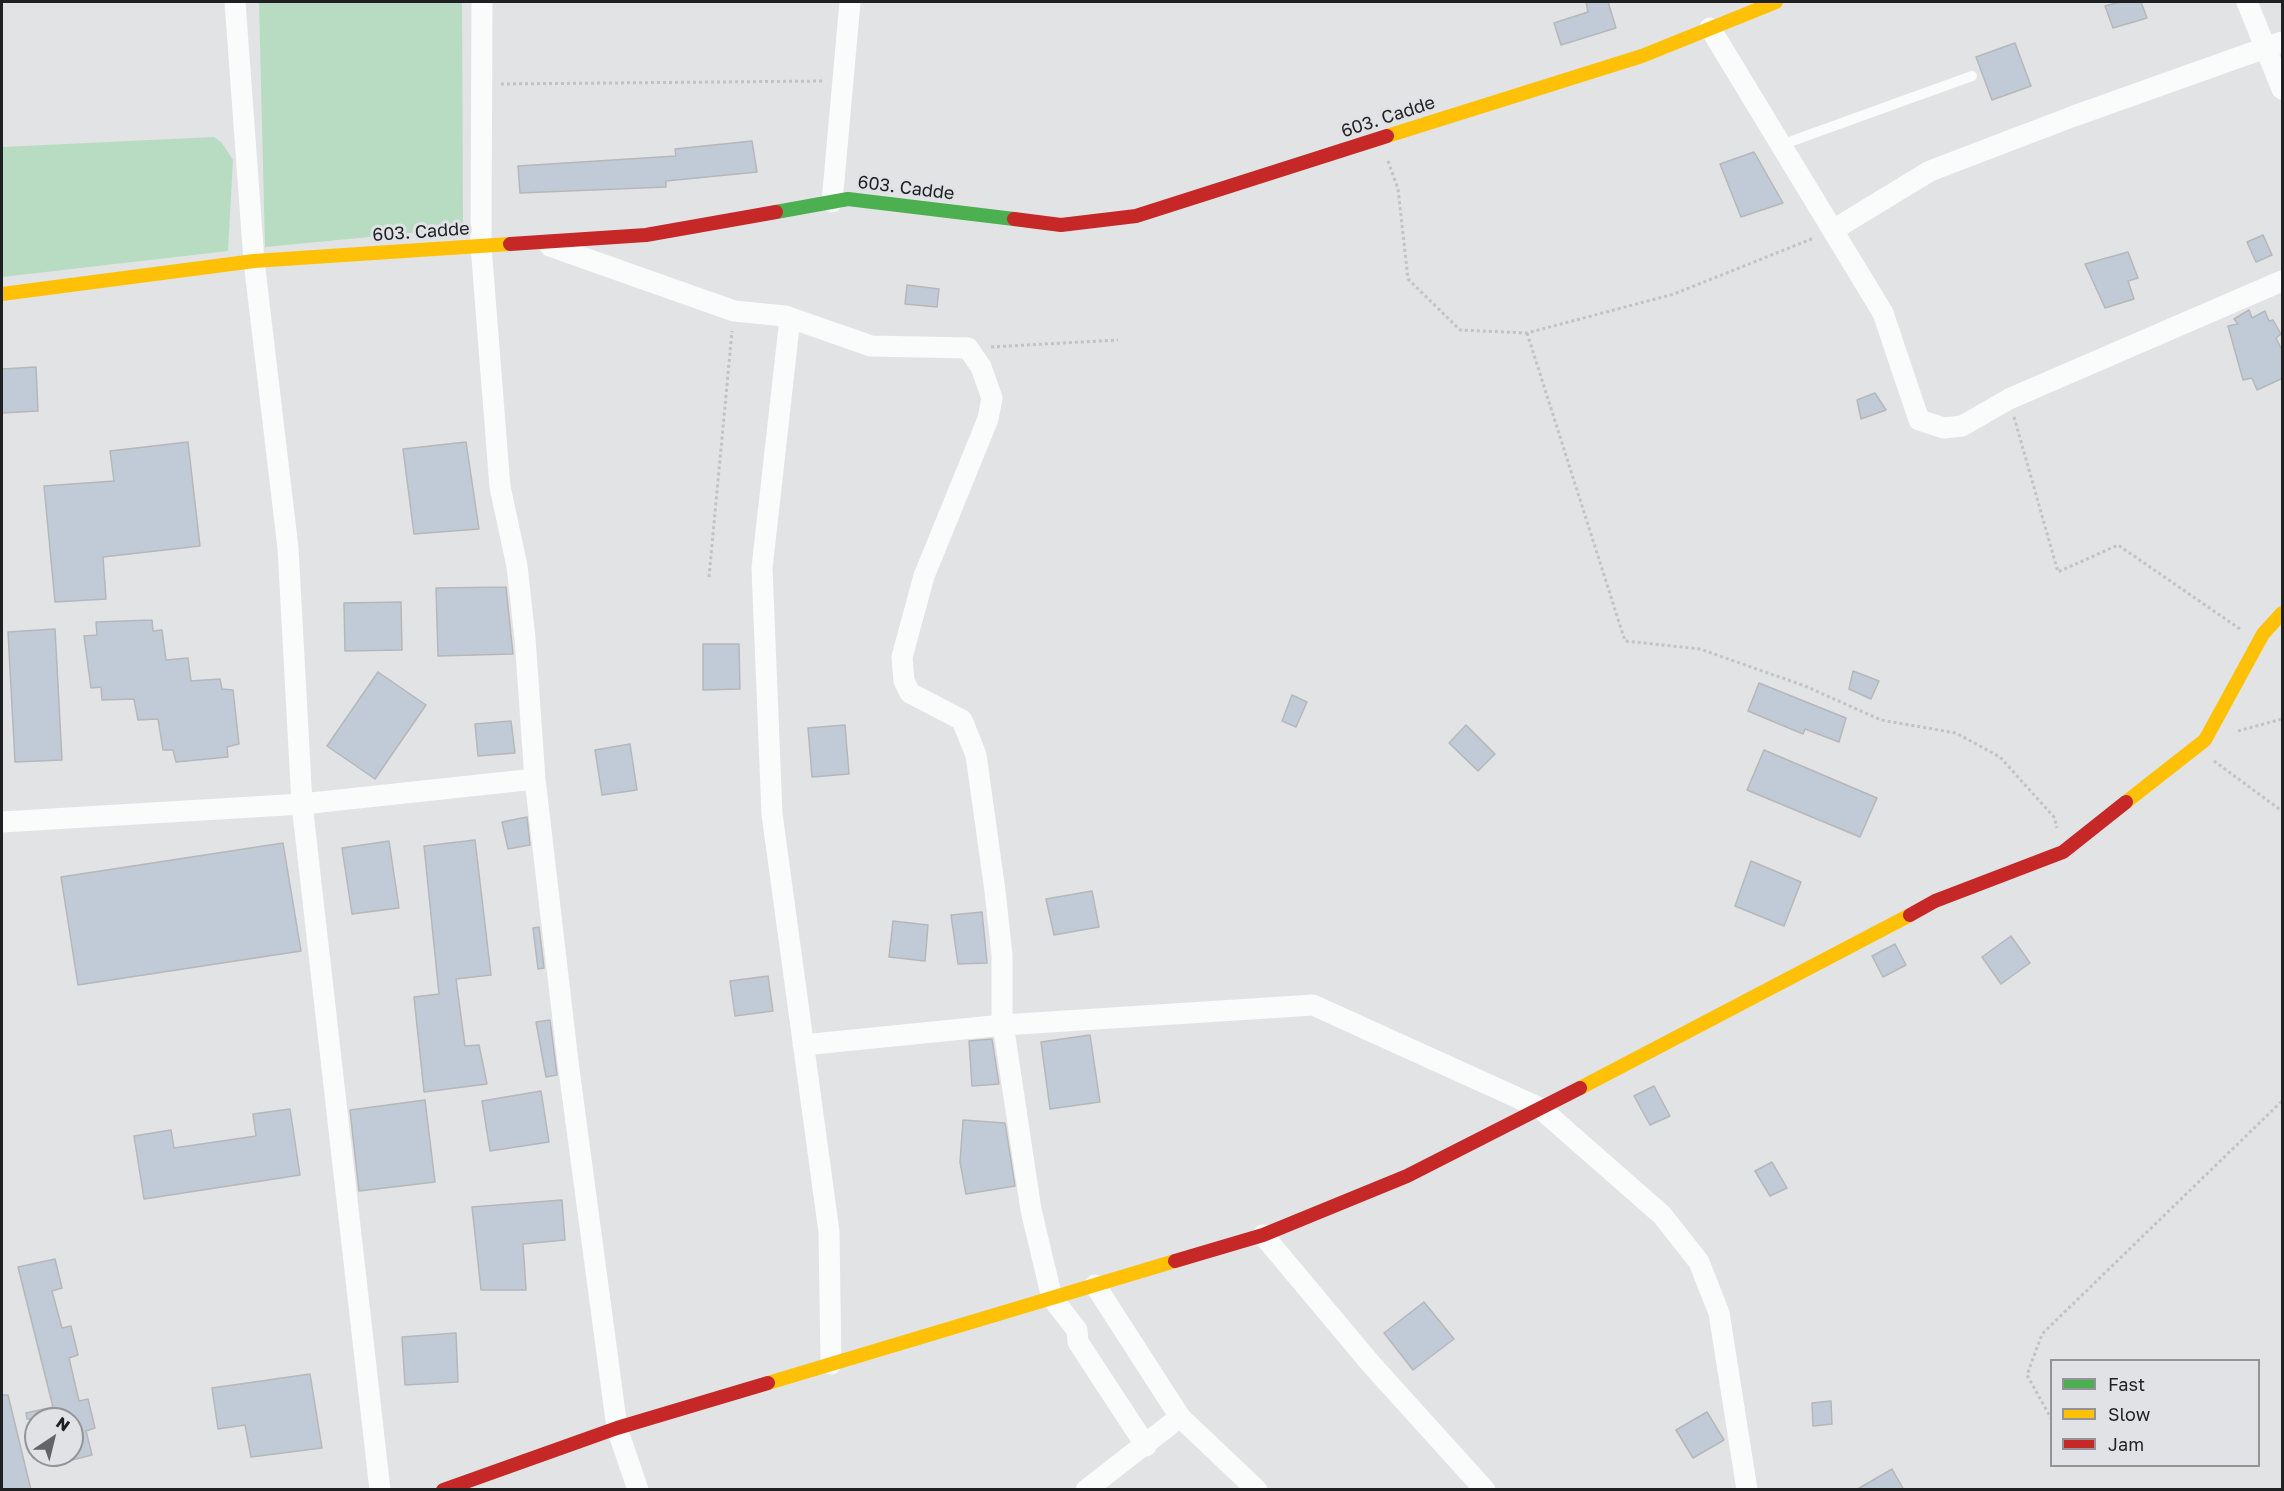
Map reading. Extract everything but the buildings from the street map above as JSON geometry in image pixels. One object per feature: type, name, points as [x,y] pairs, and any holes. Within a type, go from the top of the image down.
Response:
[{"type":"street","points":[[235,2],[254,261],[288,548],[302,804],[380,1490]]},
{"type":"street","points":[[482,2],[480,246],[500,487],[517,566],[525,638],[535,779],[568,1062],[617,1428],[638,1490]]},
{"type":"street","points":[[832,202],[850,2]]},
{"type":"street","name":"603. Cadde","points":[[2,294],[254,261],[646,235],[848,199],[1060,225],[1136,216],[1642,56],[1776,2]]},
{"type":"street","points":[[2247,2],[2274,44],[2283,89]]},
{"type":"street","points":[[1710,28],[1882,313],[1919,420],[1944,428],[1962,426],[2009,399],[2283,281]]},
{"type":"street","points":[[1833,231],[1930,171],[2274,44]]},
{"type":"street","points":[[538,243],[649,279],[734,311],[790,318],[871,346],[968,348],[981,367],[992,398],[988,419],[924,576],[902,657],[904,681],[910,693],[962,720],[976,755],[996,891],[1002,955],[1003,1025],[1031,1210],[1052,1298],[1077,1330],[1081,1348],[1146,1446]]},
{"type":"street","points":[[790,318],[762,568],[772,814],[829,1232],[831,1364]]},
{"type":"street","points":[[443,1490],[617,1428],[1263,1235],[1407,1176],[1935,901],[2063,852],[2205,740],[2258,642],[2283,613]]},
{"type":"street","points":[[2,822],[302,804],[535,779]]},
{"type":"street","points":[[803,1045],[1003,1025],[1313,1005],[1540,1108],[1662,1215],[1699,1262],[1719,1313],[1747,1490]]},
{"type":"street","points":[[1263,1235],[1371,1364],[1485,1490]]},
{"type":"street","points":[[1095,1285],[1180,1417],[1257,1490]]},
{"type":"street","points":[[1086,1490],[1146,1446],[1180,1417]]},
{"type":"lane","points":[[1781,145],[1972,76]]},
{"type":"path","points":[[481,84],[842,81]]},
{"type":"path","points":[[1381,138],[1398,189],[1408,279],[1460,330],[1527,333],[1674,294],[1833,231]]},
{"type":"path","points":[[709,577],[734,311]]},
{"type":"path","points":[[1527,333],[1625,641],[1700,650],[1805,686],[1881,720],[1956,733],[2000,757],[2046,808],[2054,817],[2063,852]]},
{"type":"path","points":[[968,348],[1118,340]]},
{"type":"path","points":[[2009,399],[2058,572],[2118,545],[2258,642]]},
{"type":"path","points":[[2283,719],[2205,740],[2214,763],[2283,812]]},
{"type":"path","points":[[2050,1416],[2027,1375],[2042,1334],[2283,1101]]},
{"type":"green space","points":[[259,2],[462,2],[463,228],[265,247]]},
{"type":"green space","points":[[214,137],[222,143],[233,160],[228,251],[2,277],[2,147]]},
{"type":"traffic: fast","points":[[776,212],[848,199],[1014,219]]},
{"type":"traffic: slow","points":[[1387,136],[1642,56],[1776,2]]},
{"type":"traffic: slow","points":[[2,294],[254,261],[510,244]]},
{"type":"traffic: slow","points":[[2126,802],[2205,740],[2263,634],[2282,613]]},
{"type":"traffic: slow","points":[[1580,1088],[1910,915]]},
{"type":"traffic: slow","points":[[768,1383],[1175,1261]]},
{"type":"traffic: jam","points":[[1014,219],[1061,225],[1136,216],[1387,136]]},
{"type":"traffic: jam","points":[[510,244],[646,235],[776,212]]},
{"type":"traffic: jam","points":[[1910,915],[1935,901],[2063,852],[2126,802]]},
{"type":"traffic: jam","points":[[1175,1261],[1263,1235],[1407,1176],[1580,1088]]},
{"type":"traffic: jam","points":[[443,1490],[617,1428],[768,1383]]}]
